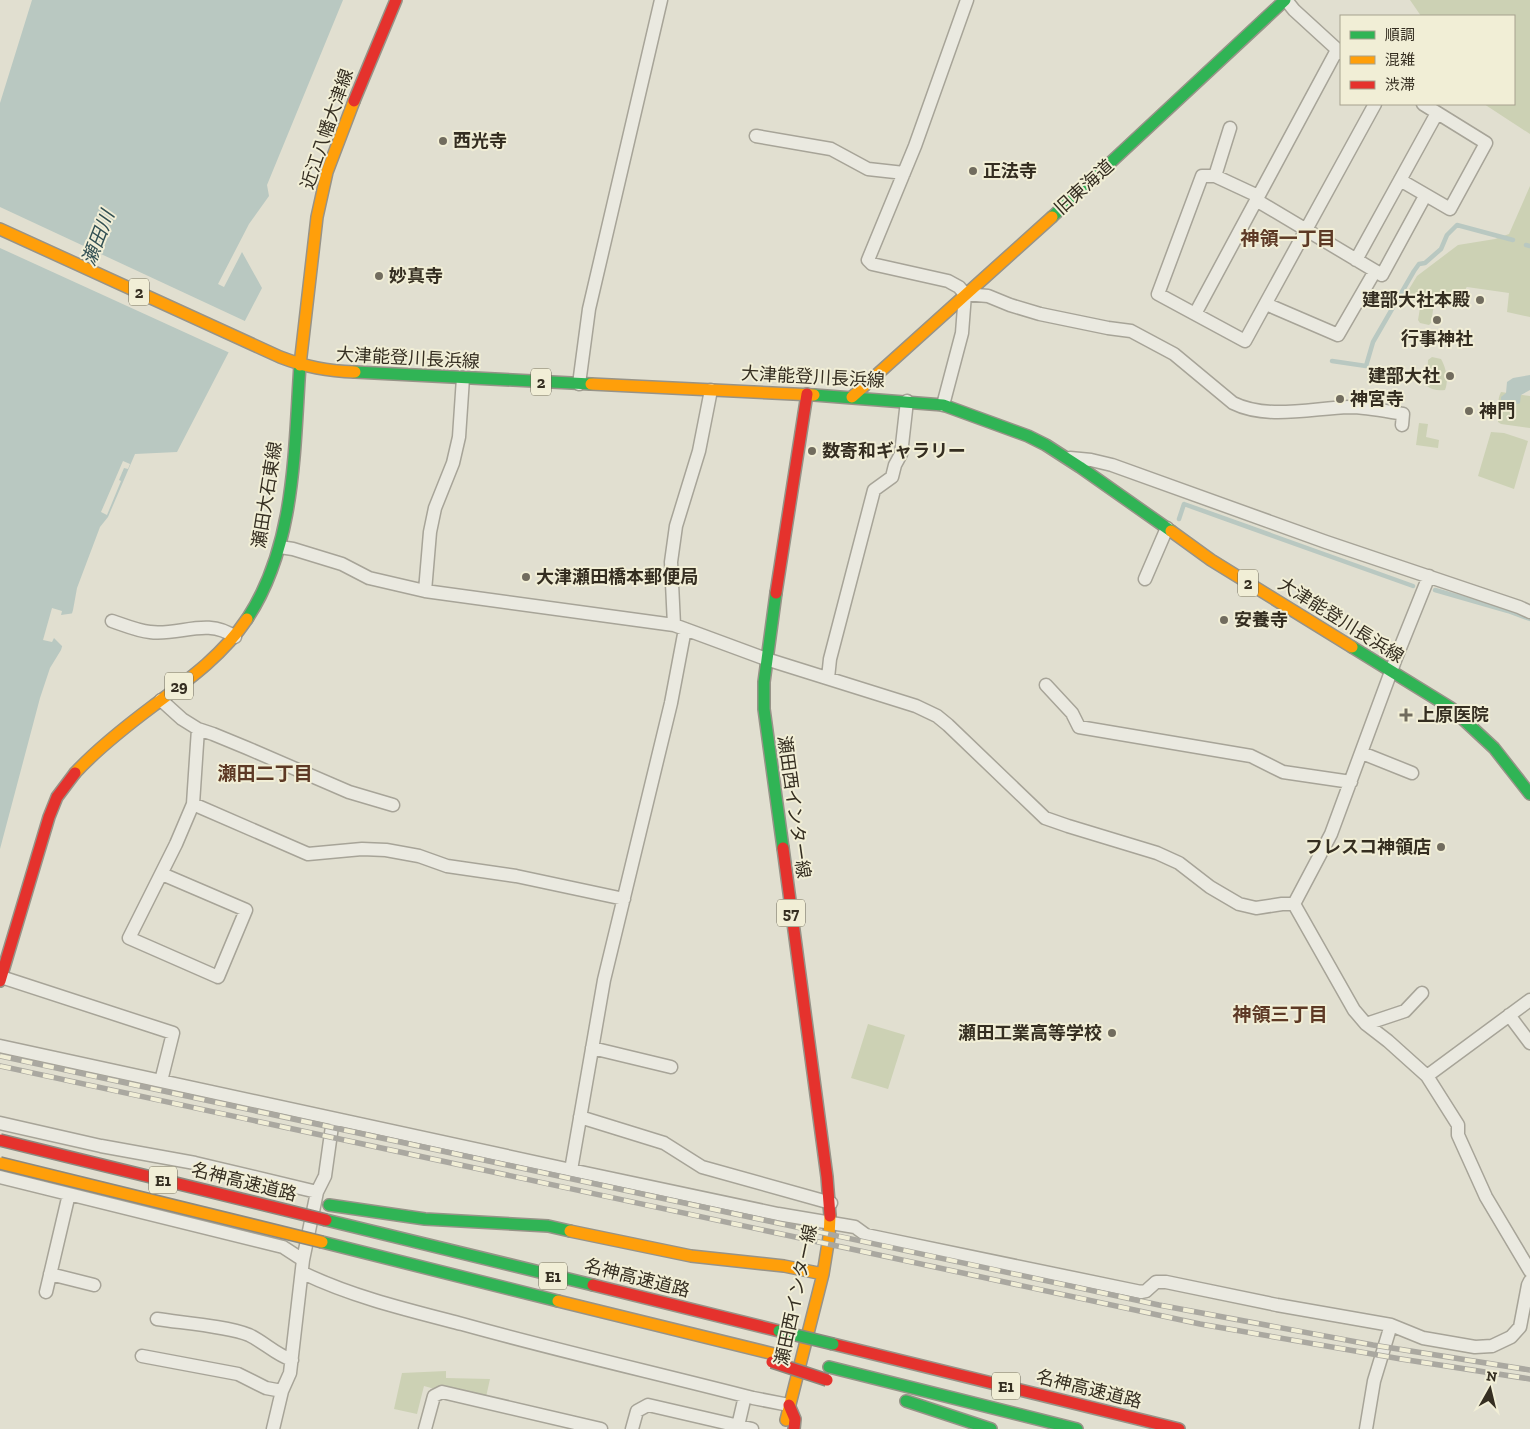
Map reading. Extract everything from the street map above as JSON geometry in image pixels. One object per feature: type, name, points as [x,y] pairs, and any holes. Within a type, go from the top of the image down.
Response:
[{"type":"main road","name":"近江八幡大津線","points":[[300,365],[322,188],[368,65],[396,0]]},
{"type":"main road","name":"旧東海道","points":[[852,397],[1109,164],[1286,0]]},
{"type":"main road","name":"大津能登川長浜線","points":[[0,229],[277,356],[300,365],[326,371],[807,394],[907,401],[943,406],[1028,436],[1068,458],[1211,560],[1391,672],[1427,692],[1472,724],[1530,794]]},
{"type":"main road","name":"瀬田大石東線","points":[[1,979],[45,829],[56,800],[65,785],[82,765],[103,746],[208,663],[235,638],[260,598],[280,547],[285,521],[300,365]]},
{"type":"main road","name":"瀬田西インター線","points":[[784,1429],[823,1274],[831,1223],[830,1203],[764,709],[766,659],[807,394]]},
{"type":"main road","name":"名神高速道路","points":[[0,1140],[1179,1429]]},
{"type":"main road","points":[[46,1152],[261,1192]]},
{"type":"main road","name":"E1","points":[[0,1163],[673,1329],[773,1358],[820,1365],[1078,1429]]},
{"type":"main road","points":[[290,1198],[425,1219],[548,1226],[691,1256],[784,1266],[823,1274]]},
{"type":"main road","points":[[773,1358],[832,1381]]},
{"type":"main road","points":[[896,1399],[991,1429]]},
{"type":"main road","points":[[789,1405],[795,1419],[794,1429]]},
{"type":"street","points":[[578,384],[589,309],[661,0]]},
{"type":"street","points":[[967,0],[916,146],[868,260],[872,264],[948,281],[959,287],[965,294],[988,296],[1040,314],[1139,334],[1174,354],[1233,403],[1243,408],[1294,412],[1333,408],[1364,408],[1403,414],[1402,425]]},
{"type":"street","points":[[1195,314],[1257,198],[1339,52],[1294,10],[1286,0]]},
{"type":"street","points":[[1374,105],[1307,230],[1245,341],[1158,294],[1202,176],[1215,176],[1257,198],[1307,230],[1382,275],[1425,196]]},
{"type":"street","points":[[1400,180],[1450,210],[1486,143],[1425,105]]},
{"type":"street","points":[[1356,260],[1437,113]]},
{"type":"street","points":[[1215,176],[1230,128]]},
{"type":"street","points":[[756,136],[831,149],[868,169],[904,173]]},
{"type":"street","points":[[1266,304],[1338,335],[1375,271]]},
{"type":"street","points":[[943,406],[962,333],[965,294]]},
{"type":"street","points":[[424,591],[430,532],[435,508],[453,463],[459,437],[463,378]]},
{"type":"street","points":[[571,1170],[612,945],[671,703],[680,627],[671,562],[676,526],[699,452],[711,390]]},
{"type":"street","points":[[828,678],[830,658],[874,490],[892,477],[894,465],[901,454],[907,401]]},
{"type":"street","points":[[1068,458],[1091,460],[1112,466],[1530,612]]},
{"type":"street","points":[[1145,579],[1167,528]]},
{"type":"street","points":[[280,547],[342,564],[369,578],[424,591],[680,627],[766,659],[916,706],[937,716],[1045,818],[1157,853],[1179,863],[1210,887],[1239,904],[1256,908],[1294,904]]},
{"type":"street","points":[[1294,904],[1331,834],[1429,576]]},
{"type":"street","points":[[112,621],[149,632],[164,633],[200,627],[226,631],[235,638]]},
{"type":"street","points":[[1046,685],[1072,713],[1080,727],[1251,756],[1283,772],[1351,782]]},
{"type":"street","points":[[161,700],[198,729],[349,792],[393,805]]},
{"type":"street","points":[[162,874],[246,910],[218,977],[129,938],[162,874],[193,804],[198,729]]},
{"type":"street","points":[[1362,753],[1412,773]]},
{"type":"street","points":[[193,804],[308,854],[362,849],[386,850],[419,856],[447,866],[516,876],[624,899]]},
{"type":"street","points":[[1294,904],[1354,1010],[1366,1024],[1388,1041],[1426,1076],[1458,1125],[1458,1135],[1486,1197],[1530,1271]]},
{"type":"street","points":[[1,979],[173,1033],[161,1081]]},
{"type":"street","points":[[1366,1024],[1405,1012],[1422,993]]},
{"type":"street","points":[[1426,1076],[1530,1000]]},
{"type":"street","points":[[1509,1015],[1530,1043]]},
{"type":"street","points":[[0,1046],[768,1212],[855,1227],[866,1235],[1142,1292],[1146,1291],[1156,1282],[1166,1282],[1277,1306],[1391,1325],[1423,1338],[1457,1345],[1492,1346],[1511,1337],[1520,1327],[1530,1281]]},
{"type":"street","points":[[592,1048],[671,1067]]},
{"type":"street","points":[[580,1117],[664,1143],[702,1167],[830,1203]]},
{"type":"street","points":[[273,1429],[282,1391],[290,1373],[303,1266],[317,1192],[325,1176],[333,1119]]},
{"type":"street","points":[[0,1123],[101,1146],[195,1163],[317,1192]]},
{"type":"street","points":[[0,1177],[283,1247],[303,1266],[332,1287],[366,1298],[533,1344],[789,1405]]},
{"type":"street","points":[[46,1292],[69,1194]]},
{"type":"street","points":[[50,1274],[94,1285]]},
{"type":"street","points":[[163,1317],[209,1321],[250,1336],[280,1356],[292,1360]]},
{"type":"street","points":[[1366,1429],[1374,1381],[1391,1325]]},
{"type":"street","points":[[142,1356],[238,1374],[266,1388],[282,1391]]},
{"type":"street","points":[[425,1429],[434,1396],[442,1392],[601,1429]]},
{"type":"street","points":[[738,1426],[745,1396]]},
{"type":"street","points":[[632,1429],[637,1411],[648,1405],[752,1429]]},
{"type":"green space","points":[[1410,0],[1530,0],[1530,134],[1486,105],[1515,105],[1515,15],[1420,15]]},
{"type":"green space","points":[[1530,186],[1530,317],[1507,312],[1509,293],[1467,287],[1463,306],[1436,303],[1434,304],[1431,323],[1429,325],[1420,323],[1418,320],[1421,302],[1406,299],[1406,294],[1417,276],[1458,245],[1495,239],[1509,234]]},
{"type":"green space","points":[[1432,357],[1441,359],[1444,366],[1447,378],[1445,390],[1435,390],[1427,386],[1428,360]]},
{"type":"green space","points":[[1501,392],[1530,396],[1530,428],[1498,422]]},
{"type":"green space","points":[[1419,423],[1428,424],[1426,437],[1439,440],[1438,448],[1416,445]]},
{"type":"green space","points":[[1491,432],[1504,433],[1528,441],[1514,489],[1478,476]]},
{"type":"green space","points":[[868,1024],[905,1035],[888,1089],[851,1078]]},
{"type":"green space","points":[[446,1371],[446,1378],[490,1379],[486,1397],[463,1390],[460,1396],[424,1386],[417,1414],[394,1409],[402,1373]]},
{"type":"water","name":"瀬田川","points":[[32,0],[343,0],[267,185],[269,196],[249,224],[218,284],[224,287],[242,252],[262,288],[177,452],[135,454],[108,517],[100,527],[77,588],[73,610],[61,650],[50,668],[40,698],[0,849],[0,103]]},
{"type":"water","points":[[1530,375],[1530,390],[1521,395],[1520,403],[1501,402],[1501,397],[1506,393],[1507,382],[1513,378]]},
{"type":"pier","points":[[0,207],[247,322],[230,353],[0,248]]},
{"type":"pier","points":[[123,461],[130,464],[128,469],[124,468],[119,480],[121,481],[107,515],[101,512]]},
{"type":"pier","points":[[52,608],[62,611],[61,615],[75,613],[64,648],[54,638],[52,642],[43,640]]},
{"type":"waterway","points":[[1332,361],[1366,366],[1373,342],[1414,271],[1419,264],[1425,263],[1441,249],[1447,235],[1457,225],[1513,240]]},
{"type":"waterway","points":[[1526,245],[1530,246]]},
{"type":"waterway","points":[[1179,519],[1184,504],[1413,586]]},
{"type":"waterway","points":[[1435,590],[1530,619]]},
{"type":"railway","points":[[0,1056],[1159,1305],[1373,1345],[1530,1370]]},
{"type":"railway","points":[[0,1066],[1200,1324],[1530,1379]]},
{"type":"traffic: fast","points":[[1052,217],[1285,0]]},
{"type":"traffic: fast","points":[[247,619],[263,590],[275,560],[284,528],[294,463],[300,365]]},
{"type":"traffic: fast","points":[[355,372],[591,384]]},
{"type":"traffic: fast","points":[[814,395],[943,405],[1028,436],[1080,467],[1171,531]]},
{"type":"traffic: fast","points":[[776,593],[764,682],[764,709],[783,848]]},
{"type":"traffic: fast","points":[[1352,647],[1451,708],[1494,748],[1530,794]]},
{"type":"traffic: fast","points":[[329,1205],[425,1219],[548,1226],[570,1231]]},
{"type":"traffic: fast","points":[[326,1220],[593,1285]]},
{"type":"traffic: fast","points":[[322,1242],[558,1301]]},
{"type":"traffic: fast","points":[[779,1331],[833,1344]]},
{"type":"traffic: fast","points":[[829,1367],[1077,1429]]},
{"type":"traffic: fast","points":[[906,1401],[991,1429]]},
{"type":"traffic: slow","points":[[300,365],[317,217],[327,172],[354,101]]},
{"type":"traffic: slow","points":[[852,397],[1052,217]]},
{"type":"traffic: slow","points":[[0,229],[280,357],[317,368],[355,372]]},
{"type":"traffic: slow","points":[[591,384],[814,395]]},
{"type":"traffic: slow","points":[[1171,531],[1211,560],[1352,647]]},
{"type":"traffic: slow","points":[[75,773],[112,738],[204,666],[238,632],[247,619]]},
{"type":"traffic: slow","points":[[0,1163],[322,1242]]},
{"type":"traffic: slow","points":[[786,1420],[823,1274],[829,1237],[830,1216]]},
{"type":"traffic: slow","points":[[570,1231],[691,1256],[784,1266],[823,1274]]},
{"type":"traffic: slow","points":[[558,1301],[774,1354]]},
{"type":"traffic: jam","points":[[354,101],[396,0]]},
{"type":"traffic: jam","points":[[776,593],[807,394]]},
{"type":"traffic: jam","points":[[0,981],[49,817],[57,797],[75,773]]},
{"type":"traffic: jam","points":[[783,848],[827,1177],[830,1216]]},
{"type":"traffic: jam","points":[[0,1140],[326,1220]]},
{"type":"traffic: jam","points":[[593,1285],[779,1331]]},
{"type":"traffic: jam","points":[[833,1344],[1179,1429]]},
{"type":"traffic: jam","points":[[772,1362],[827,1380]]},
{"type":"traffic: jam","points":[[789,1405],[795,1419],[794,1429]]},
{"type":"place","name":"西光寺","points":[[443,141]]},
{"type":"place","name":"正法寺","points":[[973,171]]},
{"type":"place","name":"妙真寺","points":[[379,276]]},
{"type":"place","name":"建部大社本殿","points":[[1480,300]]},
{"type":"place","name":"行事神社","points":[[1437,320]]},
{"type":"place","name":"建部大社","points":[[1450,376]]},
{"type":"place","name":"神宮寺","points":[[1340,399]]},
{"type":"place","name":"神門","points":[[1469,411]]},
{"type":"place","name":"数寄和ギャラリー","points":[[812,451]]},
{"type":"place","name":"大津瀬田橋本郵便局","points":[[526,577]]},
{"type":"place","name":"安養寺","points":[[1224,620]]},
{"type":"place","name":"上原医院","points":[[1406,715]]},
{"type":"place","name":"フレスコ神領店","points":[[1441,847]]},
{"type":"place","name":"瀬田工業高等学校","points":[[1112,1033]]},
{"type":"district","name":"神領一丁目","points":[[1288,238]]},
{"type":"district","name":"瀬田二丁目","points":[[265,773]]},
{"type":"district","name":"神領三丁目","points":[[1280,1014]]}]
